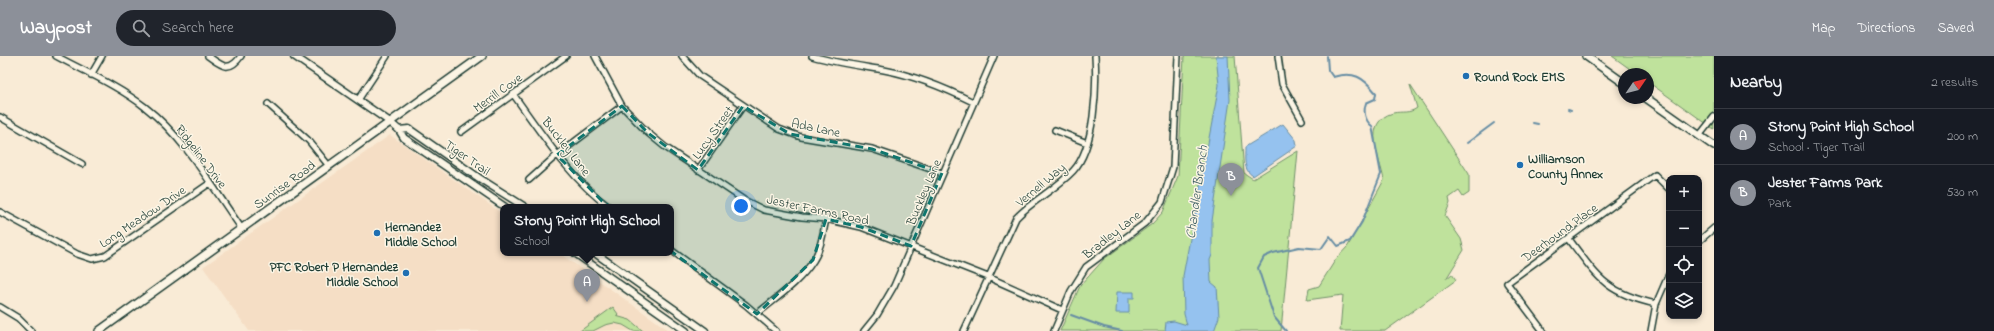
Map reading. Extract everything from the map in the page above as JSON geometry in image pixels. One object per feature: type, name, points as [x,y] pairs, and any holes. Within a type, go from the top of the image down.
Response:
[{"type":"main road","name":"Sunrise Road","points":[[99,331],[482,56]]},
{"type":"main road","points":[[1586,56],[1618,79]]},
{"type":"main road","points":[[1654,104],[1714,146]]},
{"type":"street","name":"Ridgeline Drive","points":[[56,56],[103,80],[145,107],[161,121],[189,153],[242,229]]},
{"type":"street","points":[[91,75],[102,56]]},
{"type":"street","points":[[208,56],[226,66],[235,64],[241,56]]},
{"type":"street","name":"Tiger Trail","points":[[294,56],[390,122],[399,130],[404,138],[501,204]]},
{"type":"street","points":[[358,100],[387,56]]},
{"type":"street","name":"Merrill Cove","points":[[461,132],[566,56]]},
{"type":"street","name":"Jester Farms Road","points":[[595,56],[622,106],[648,133],[698,170],[738,196],[764,210],[802,217],[826,219],[861,227],[988,277],[1062,310]]},
{"type":"street","name":"Ada Lane","points":[[682,56],[700,76],[773,126],[790,134],[872,149],[942,173]]},
{"type":"street","points":[[812,56],[827,61],[889,71],[924,80],[973,102]]},
{"type":"street","name":"Buckley Lane","points":[[864,331],[877,316],[891,292],[994,56]]},
{"type":"street","name":"Vernell Way","points":[[964,331],[1016,218],[1026,208],[1072,172],[1083,157],[1094,107],[1095,56]]},
{"type":"street","name":"Bradley Lane","points":[[1054,331],[1062,310],[1086,267],[1144,223],[1162,202],[1172,167],[1178,56]]},
{"type":"street","points":[[1278,56],[1282,84],[1302,120]]},
{"type":"street","name":"Buckley Lane","points":[[513,94],[557,155],[583,184],[606,204]]},
{"type":"street","points":[[268,104],[309,141],[329,166]]},
{"type":"street","points":[[529,180],[557,155],[622,106]]},
{"type":"street","name":"Lucy Street","points":[[698,170],[743,106]]},
{"type":"street","points":[[0,117],[82,164]]},
{"type":"street","points":[[1699,136],[1714,117]]},
{"type":"street","name":"Tiger Trail","points":[[399,130],[409,129],[479,178],[520,204]]},
{"type":"street","points":[[1055,130],[1087,143]]},
{"type":"street","name":"Deerhound Place","points":[[1543,331],[1507,283],[1655,175],[1666,186]]},
{"type":"street","name":"Long Meadow Drive","points":[[0,212],[77,254],[92,259],[105,256],[210,183]]},
{"type":"street","points":[[757,314],[798,279],[813,260],[820,244],[826,219]]},
{"type":"street","points":[[1702,238],[1714,228]]},
{"type":"street","points":[[1568,239],[1588,265],[1605,283],[1625,296],[1656,304]]},
{"type":"street","points":[[674,252],[757,314],[776,331]]},
{"type":"street","points":[[579,256],[686,331]]},
{"type":"street","points":[[599,256],[706,331]]},
{"type":"street","points":[[1651,331],[1656,304],[1666,281]]},
{"type":"street","points":[[0,306],[18,318],[31,331]]},
{"type":"highlighted area","points":[[622,106],[648,133],[698,170],[743,106],[790,134],[872,149],[942,173],[911,246],[861,227],[826,219],[813,260],[757,314],[602,201],[557,155]]},
{"type":"shaded area","name":"Hernandez Middle School","points":[[390,135],[500,212],[500,256],[563,256],[670,331],[249,331],[203,267]]},
{"type":"green space","points":[[1184,56],[1235,56],[1244,173],[1253,179],[1298,151],[1281,331],[1060,331],[1080,286],[1104,259],[1152,224],[1163,212],[1178,176]]},
{"type":"green space","points":[[1612,56],[1714,56],[1714,129],[1654,86],[1654,68],[1629,68]]},
{"type":"green space","points":[[1410,84],[1469,174],[1469,193],[1463,197],[1459,191],[1449,198],[1450,203],[1445,216],[1461,239],[1464,250],[1446,279],[1452,274],[1456,280],[1385,331],[1340,331],[1343,295],[1307,300],[1309,289],[1319,286],[1336,259],[1348,246],[1384,180],[1375,142],[1375,132],[1378,124],[1383,118],[1393,113],[1408,112],[1417,108]]},
{"type":"green space","points":[[613,307],[618,314],[616,316],[630,320],[643,331],[633,331],[623,325],[614,323],[605,325],[593,331],[580,331]]},
{"type":"water","points":[[1216,56],[1228,56],[1230,100],[1212,221],[1212,255],[1210,260],[1211,282],[1217,287],[1219,317],[1214,331],[1165,331],[1166,322],[1174,321],[1187,325],[1184,314],[1183,276],[1219,85]]},
{"type":"water","points":[[1283,124],[1296,140],[1297,146],[1253,176],[1246,167],[1245,147]]},
{"type":"water","points":[[1117,292],[1134,292],[1134,298],[1129,298],[1129,313],[1116,313]]},
{"type":"waterway","points":[[1286,331],[1274,317],[1258,268],[1264,257],[1273,253],[1299,247],[1321,249],[1330,236],[1338,246],[1350,241],[1362,222],[1381,174],[1372,126],[1366,119],[1365,112],[1366,103],[1375,99],[1376,93],[1367,83],[1358,77],[1352,75],[1340,75],[1333,77],[1328,70],[1327,56]]},
{"type":"waterway","points":[[1467,143],[1494,123]]},
{"type":"waterway","points":[[1533,123],[1538,124]]},
{"type":"waterway","points":[[1071,315],[1104,327],[1122,331]]},
{"type":"place","name":"Round Rock EMS","points":[[1466,76]]},
{"type":"place","name":"Williamson County Annex","points":[[1520,165]]},
{"type":"place","name":"Jester Farms Park","points":[[1231,196]]},
{"type":"place","name":"Hernandez Middle School","points":[[377,233]]},
{"type":"place","name":"PFC Robert P Hernandez Middle School","points":[[406,273]]},
{"type":"place","name":"Stony Point High School","points":[[587,302]]},
{"type":"water label","name":"Chandler Branch","points":[[1196,192]]}]
